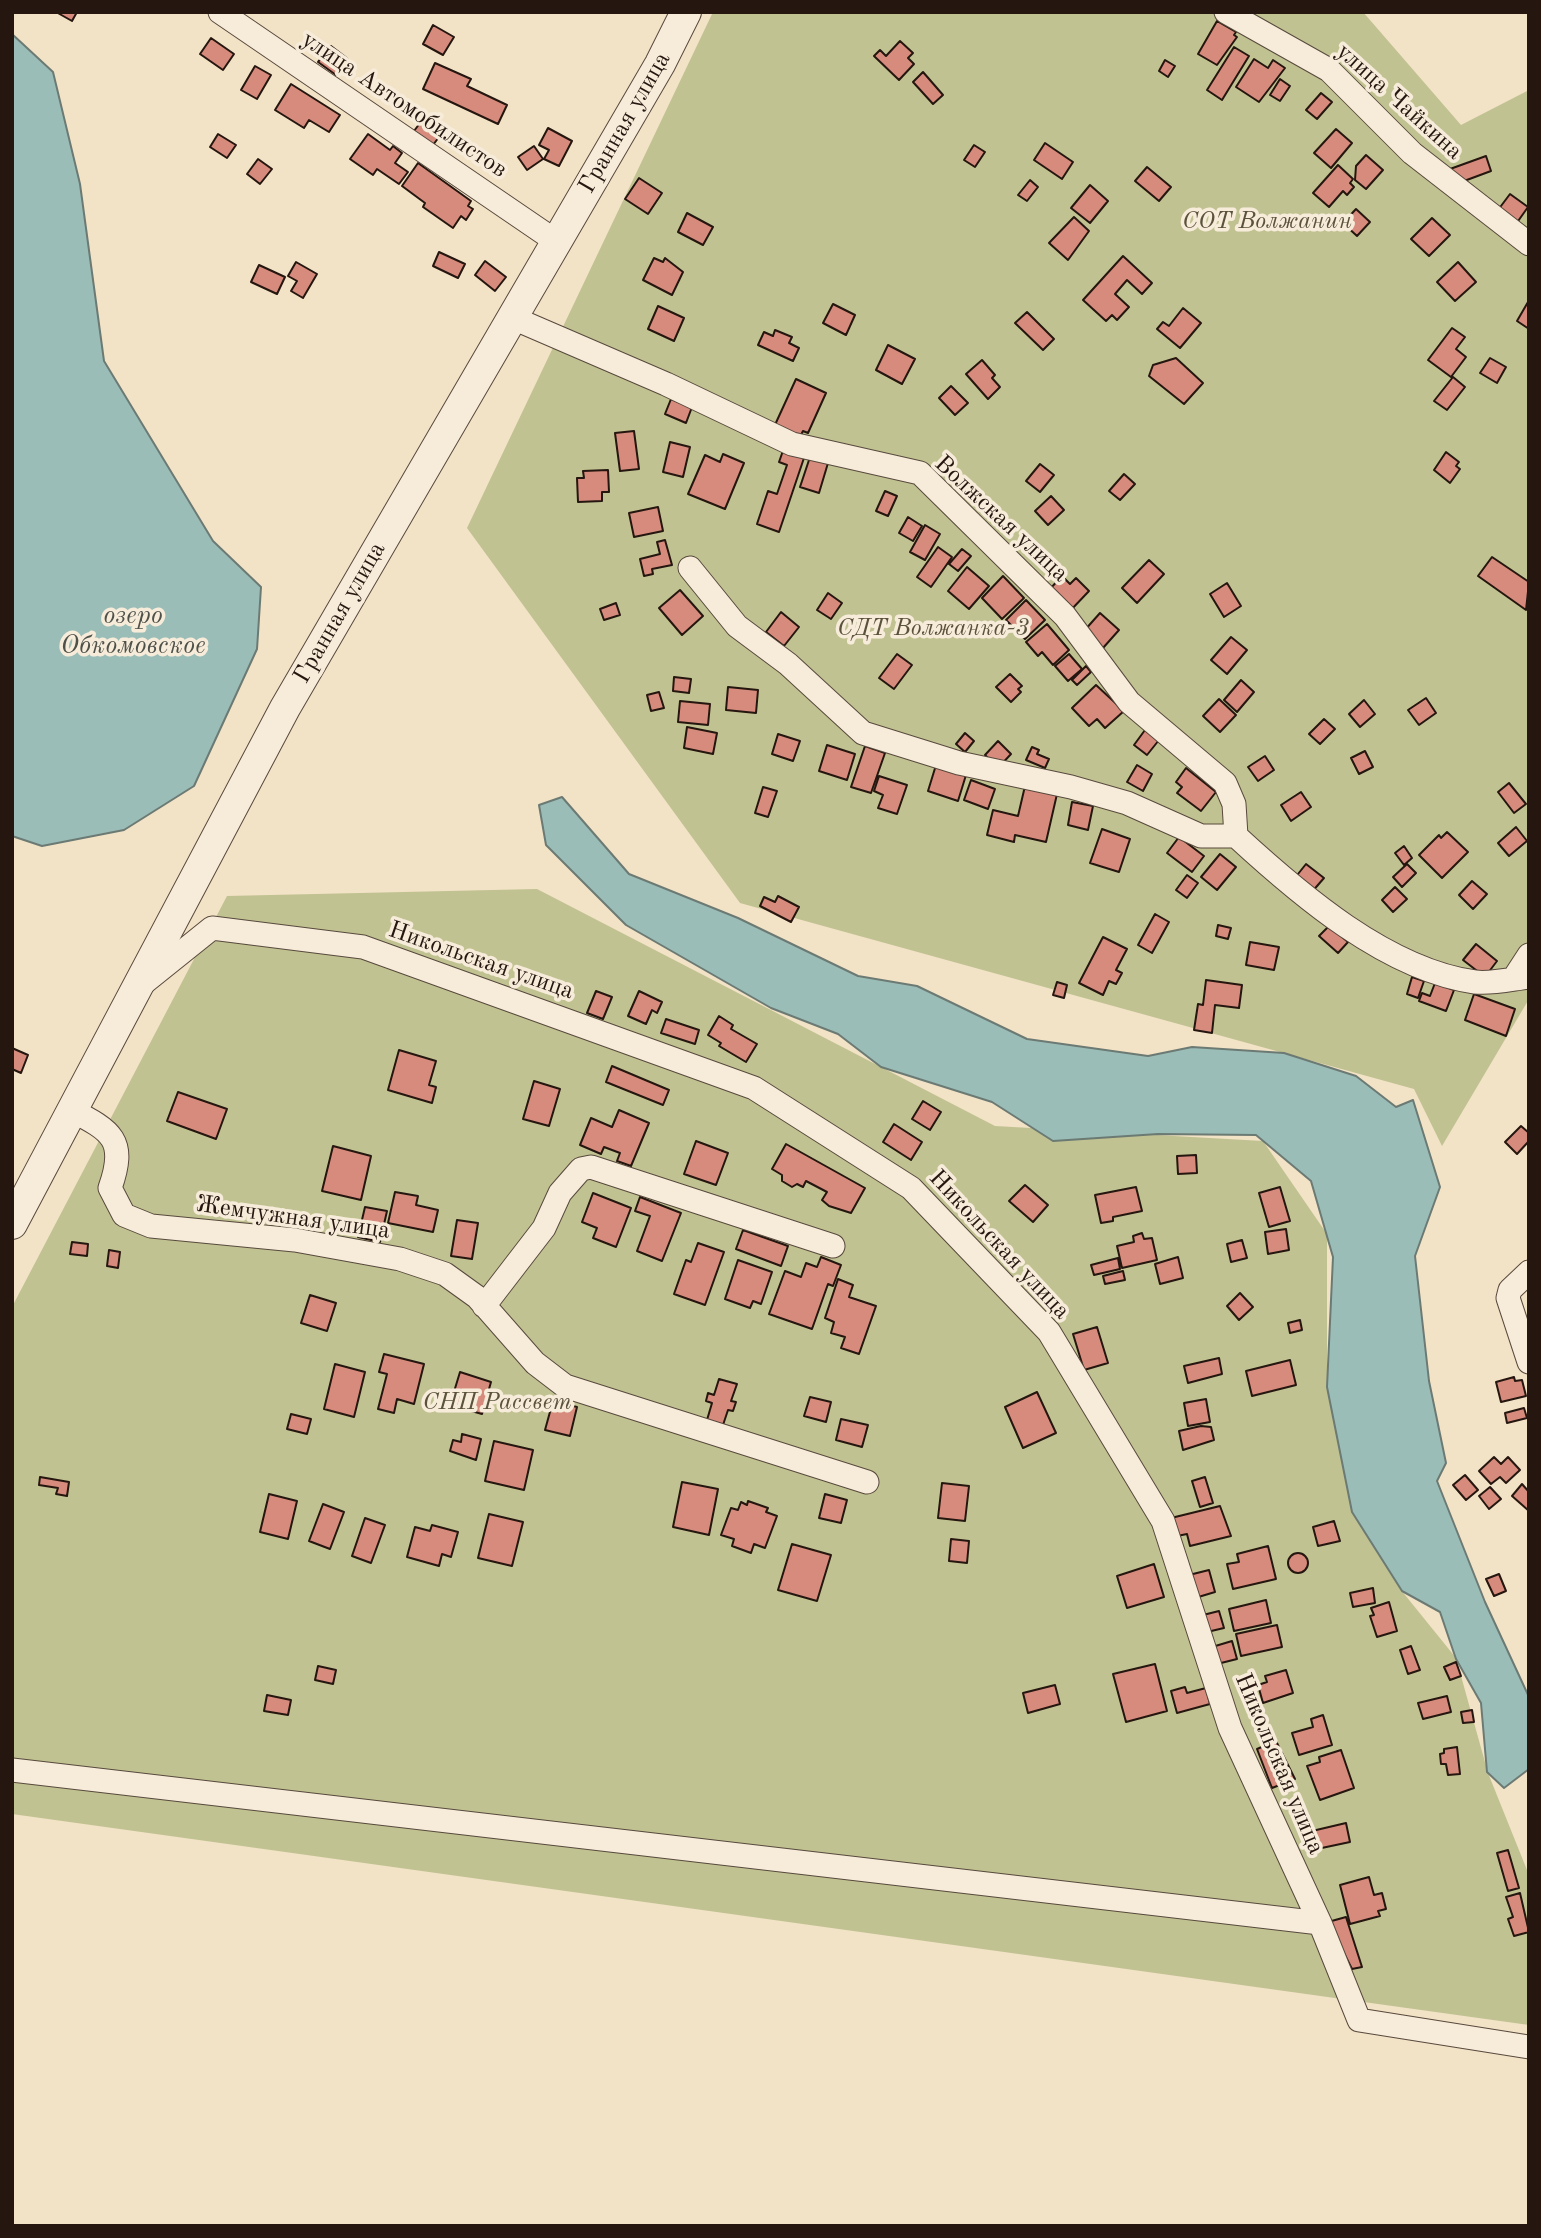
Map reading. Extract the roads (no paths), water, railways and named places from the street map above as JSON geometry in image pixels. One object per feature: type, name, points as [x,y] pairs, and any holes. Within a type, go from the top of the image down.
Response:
[{"type":"street","name":"улица Автомобилистов","points":[[220,12],[557,242]]},
{"type":"street","name":"Гранная улица","points":[[15,1210],[285,708],[660,64],[686,12]]},
{"type":"street","name":"улица Чайкина","points":[[1226,12],[1329,70],[1412,153],[1529,244]]},
{"type":"street","name":"Волжская улица","points":[[513,318],[666,384],[792,444],[920,473],[1065,616],[1129,702],[1225,783],[1234,804],[1236,836]]},
{"type":"street","points":[[690,568],[737,626],[788,664],[863,733],[959,763],[1071,787],[1127,803],[1201,836],[1236,836],[1286,881],[1342,923],[1413,964],[1476,982],[1522,978],[1529,955]]},
{"type":"street","name":"Никольская улица","points":[[134,991],[212,928],[363,947],[754,1088],[911,1188],[1049,1332],[1163,1521],[1230,1728],[1320,1923],[1359,2020],[1529,2047]]},
{"type":"street","name":"Жемчужная улица","points":[[71,1110],[106,1130],[119,1149],[118,1166],[110,1188],[124,1215],[151,1226],[295,1240],[400,1259],[445,1274],[484,1306],[535,1363],[565,1386],[867,1482]]},
{"type":"street","points":[[484,1306],[544,1228],[560,1194],[581,1169],[591,1167],[833,1246]]},
{"type":"street","points":[[1529,1272],[1510,1290],[1508,1298],[1529,1362]]},
{"type":"street","points":[[12,1770],[1320,1923]]},
{"type":"water","name":"озеро Обкомовское","points":[[12,34],[53,72],[80,184],[104,361],[213,541],[261,587],[257,649],[194,786],[124,830],[42,846],[12,836]]},
{"type":"water","points":[[562,797],[629,874],[738,918],[858,976],[917,986],[1027,1039],[1148,1056],[1192,1047],[1284,1053],[1356,1076],[1396,1107],[1413,1100],[1440,1187],[1415,1256],[1429,1381],[1446,1463],[1437,1481],[1485,1602],[1529,1697],[1529,1769],[1504,1788],[1487,1772],[1481,1703],[1456,1659],[1440,1612],[1402,1591],[1352,1512],[1327,1387],[1333,1257],[1311,1181],[1256,1135],[1158,1134],[1053,1141],[992,1102],[881,1067],[838,1034],[771,1008],[626,925],[546,845],[539,805]]},
{"type":"park label","name":"СОТ Волжанин","points":[[1267,222]]},
{"type":"park label","name":"СДТ Волжанка-3","points":[[933,629]]},
{"type":"park label","name":"СНП Рассвет","points":[[497,1403]]}]
